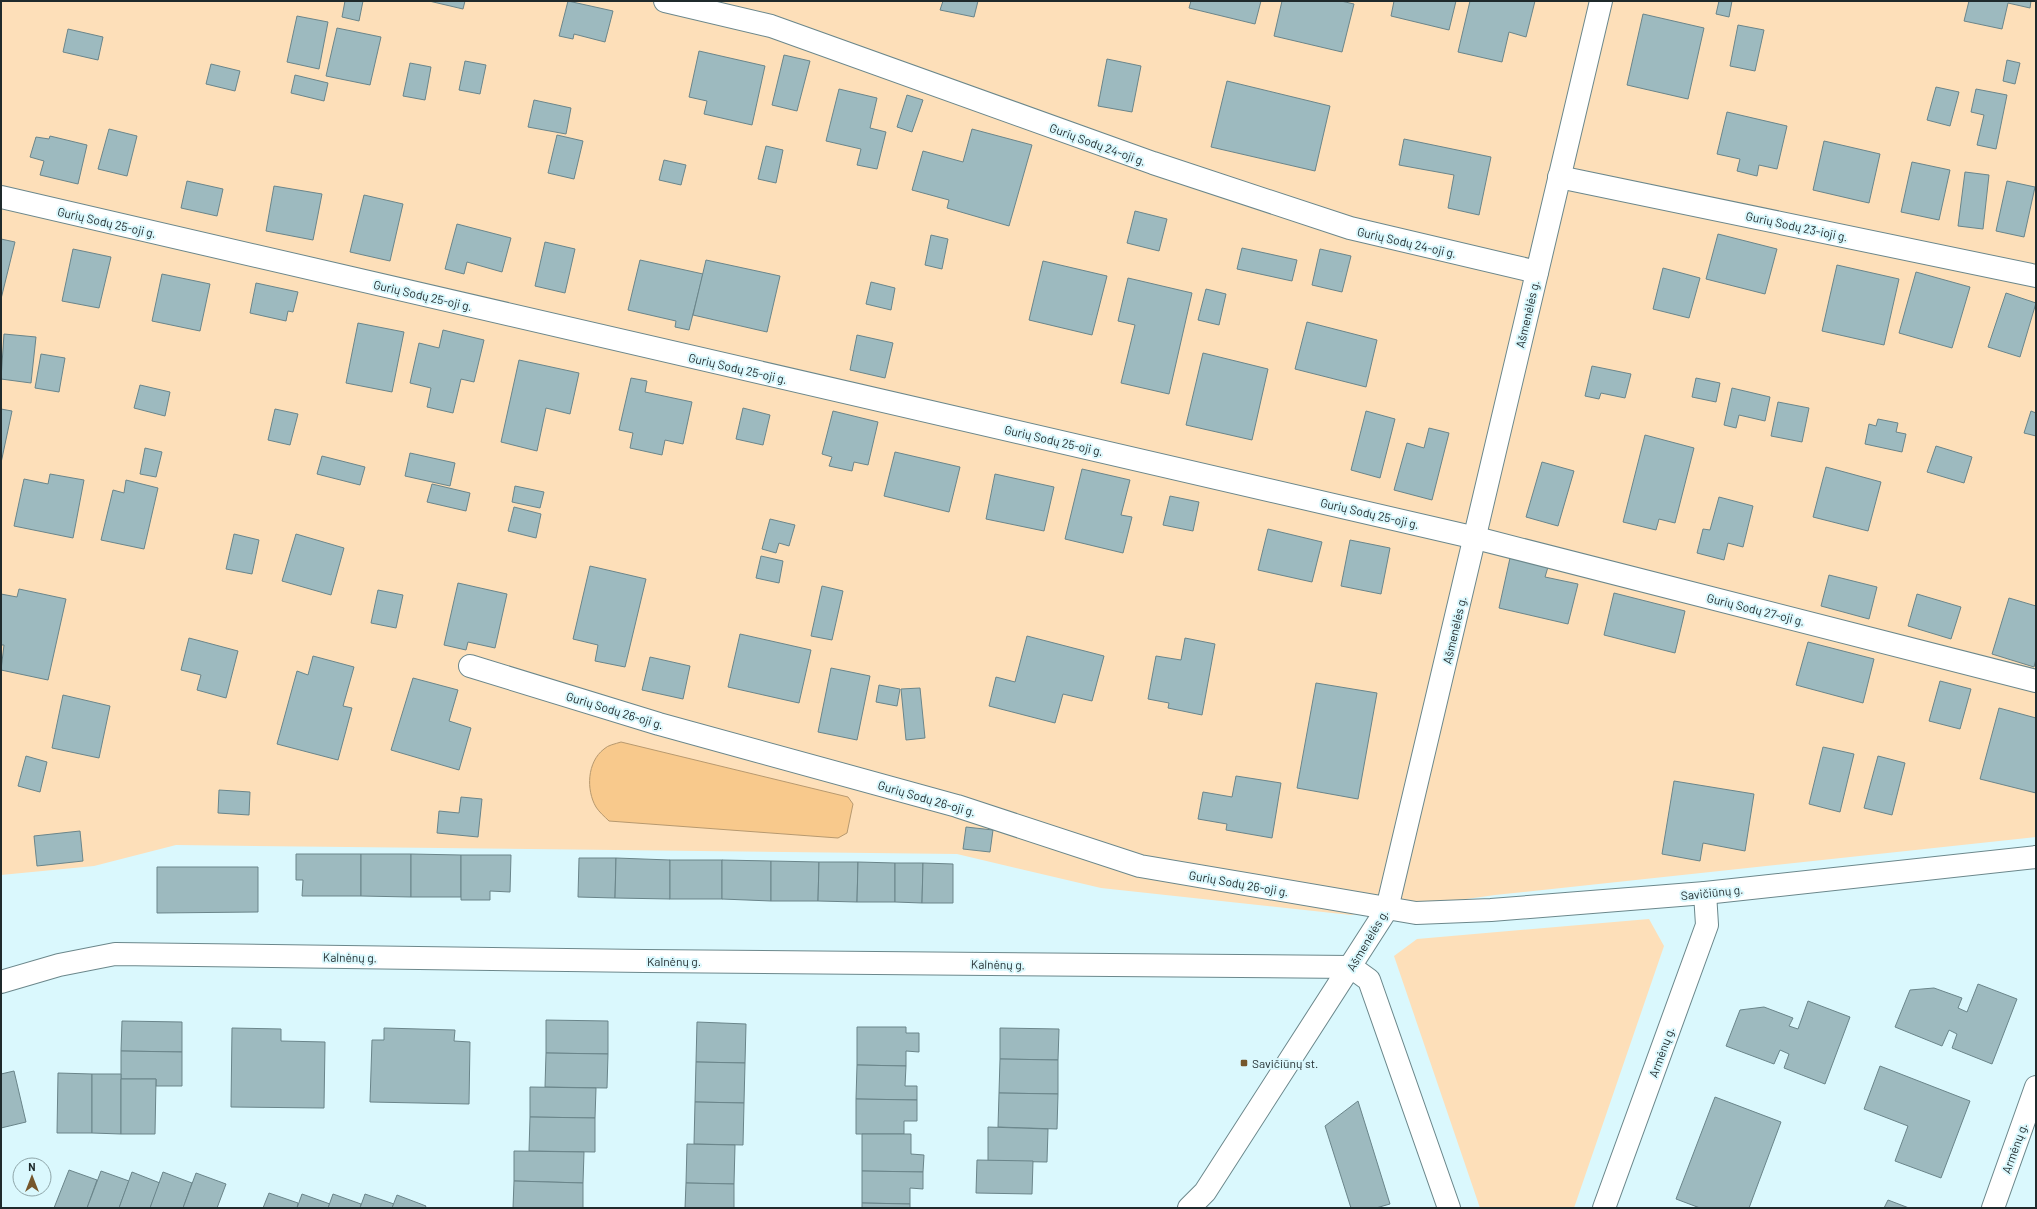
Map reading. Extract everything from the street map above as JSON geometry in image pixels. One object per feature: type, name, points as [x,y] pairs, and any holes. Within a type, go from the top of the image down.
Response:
[{"type":"street","name":"Gurių Sodų 24-oji g.","points":[[665,1],[771,26],[1153,164],[1350,228],[1537,272]]},
{"type":"street","name":"Ašmenėlės g.","points":[[1189,1208],[1205,1192],[1387,909],[1476,538],[1601,1]]},
{"type":"street","name":"Gurių Sodų 23-ioji g.","points":[[1559,177],[2036,276]]},
{"type":"street","name":"Gurių Sodų 25-oji g.","points":[[1,198],[1476,538]]},
{"type":"street","name":"Gurių Sodų 27-oji g.","points":[[1476,538],[2036,681]]},
{"type":"street","name":"Gurių Sodų 26-oji g.","points":[[470,666],[659,724],[957,806],[1140,866],[1387,909]]},
{"type":"street","name":"Savičiūnų g.","points":[[1387,909],[1416,913],[1491,910],[1705,893],[2036,857]]},
{"type":"street","name":"Armėnų g.","points":[[1604,1208],[1707,925],[1705,893]]},
{"type":"street","name":"Kalnėnų g.","points":[[1,982],[59,965],[115,954],[653,961],[1351,967]]},
{"type":"street","points":[[1351,967],[1369,980],[1449,1208]]},
{"type":"street","name":"Armėnų g.","points":[[1993,1208],[2036,1087]]},
{"type":"shaded area","points":[[1,1],[2036,1],[2036,837],[1495,895],[1351,915],[1101,888],[957,854],[176,845],[94,866],[1,875]]},
{"type":"shaded area","points":[[621,742],[848,797],[853,804],[847,833],[838,838],[609,821],[600,813],[593,800],[590,785],[591,769],[594,761],[604,749],[608,746]]},
{"type":"shaded area","points":[[1649,919],[1664,946],[1574,1208],[1480,1208],[1394,956],[1417,939]]},
{"type":"building","points":[[345,1],[363,1],[359,21],[342,17]]},
{"type":"building","points":[[429,1],[465,1],[463,9]]},
{"type":"building","points":[[568,1],[613,11],[605,42],[574,34],[573,39],[559,36]]},
{"type":"building","points":[[943,1],[978,1],[974,17],[940,10]]},
{"type":"building","points":[[1191,1],[1261,1],[1255,24],[1189,8]]},
{"type":"building","points":[[1282,1],[1341,1],[1354,4],[1342,52],[1274,36]]},
{"type":"building","points":[[1394,1],[1456,1],[1449,30],[1391,16]]},
{"type":"building","points":[[1470,1],[1535,1],[1526,37],[1509,32],[1502,62],[1458,52]]},
{"type":"building","points":[[1719,1],[1732,1],[1729,17],[1716,14]]},
{"type":"building","points":[[1969,1],[2031,1],[2030,8],[2008,3],[2002,29],[1964,21]]},
{"type":"building","points":[[1643,14],[1704,28],[1688,99],[1627,85]]},
{"type":"building","points":[[297,16],[328,22],[319,69],[287,62]]},
{"type":"building","points":[[1738,25],[1764,30],[1755,71],[1730,66]]},
{"type":"building","points":[[337,28],[381,37],[370,85],[326,76]]},
{"type":"building","points":[[68,29],[103,37],[98,60],[63,52]]},
{"type":"building","points":[[699,51],[765,66],[752,125],[704,114],[707,101],[689,97]]},
{"type":"building","points":[[784,55],[810,61],[797,111],[772,105]]},
{"type":"building","points":[[1107,59],[1141,66],[1132,112],[1098,106]]},
{"type":"building","points":[[2007,60],[2020,63],[2015,84],[2003,81]]},
{"type":"building","points":[[465,61],[486,65],[480,94],[459,90]]},
{"type":"building","points":[[410,63],[431,67],[425,100],[403,96]]},
{"type":"building","points":[[211,64],[240,71],[235,91],[206,84]]},
{"type":"building","points":[[295,75],[328,83],[324,101],[291,93]]},
{"type":"building","points":[[1227,81],[1330,106],[1315,171],[1211,147]]},
{"type":"building","points":[[1936,87],[1959,92],[1950,126],[1927,120]]},
{"type":"building","points":[[839,89],[877,98],[870,128],[886,132],[877,169],[857,165],[861,149],[826,141]]},
{"type":"building","points":[[1976,89],[2007,95],[1996,149],[1977,145],[1984,115],[1971,112]]},
{"type":"building","points":[[907,95],[923,100],[912,132],[897,127]]},
{"type":"building","points":[[534,100],[571,108],[566,134],[528,127]]},
{"type":"building","points":[[1727,112],[1787,126],[1777,169],[1759,165],[1757,176],[1737,171],[1740,159],[1717,154]]},
{"type":"building","points":[[109,129],[137,136],[127,176],[98,169]]},
{"type":"building","points":[[972,129],[1032,145],[1009,226],[947,208],[949,200],[912,190],[923,151],[963,162]]},
{"type":"building","points":[[557,135],[583,141],[574,179],[548,173]]},
{"type":"building","points":[[50,136],[87,145],[78,184],[40,175],[44,161],[30,157],[36,137],[49,139]]},
{"type":"building","points":[[1404,139],[1491,157],[1479,215],[1448,208],[1454,175],[1399,165]]},
{"type":"building","points":[[1824,141],[1880,154],[1869,203],[1813,190]]},
{"type":"building","points":[[766,146],[783,150],[776,183],[758,179]]},
{"type":"building","points":[[664,160],[686,165],[681,185],[659,180]]},
{"type":"building","points":[[1912,162],[1950,170],[1939,220],[1901,212]]},
{"type":"building","points":[[1965,172],[1989,175],[1983,229],[1958,226]]},
{"type":"building","points":[[187,181],[223,189],[217,216],[181,208]]},
{"type":"building","points":[[2007,181],[2035,187],[2024,237],[1996,231]]},
{"type":"building","points":[[274,186],[322,194],[313,240],[266,231]]},
{"type":"building","points":[[364,195],[403,204],[390,261],[350,252]]},
{"type":"building","points":[[1135,211],[1167,219],[1159,251],[1127,243]]},
{"type":"building","points":[[457,224],[511,238],[502,272],[467,262],[464,274],[445,269]]},
{"type":"building","points":[[1718,234],[1777,249],[1765,294],[1706,279]]},
{"type":"building","points":[[931,235],[948,239],[942,269],[925,265]]},
{"type":"building","points":[[1,239],[15,242],[1,299]]},
{"type":"building","points":[[545,242],[575,249],[565,293],[535,286]]},
{"type":"building","points":[[1242,248],[1297,260],[1292,281],[1237,269]]},
{"type":"building","points":[[73,249],[111,257],[99,308],[62,301]]},
{"type":"building","points":[[1320,249],[1351,256],[1342,292],[1312,285]]},
{"type":"building","points":[[640,260],[703,274],[689,330],[675,327],[676,321],[628,310]]},
{"type":"building","points":[[706,260],[780,276],[767,332],[693,315]]},
{"type":"building","points":[[1043,261],[1107,276],[1092,335],[1029,320]]},
{"type":"building","points":[[1837,265],[1899,279],[1884,345],[1822,331]]},
{"type":"building","points":[[1663,268],[1700,278],[1689,318],[1653,309]]},
{"type":"building","points":[[1916,272],[1970,287],[1952,348],[1899,333]]},
{"type":"building","points":[[162,274],[210,284],[200,331],[152,321]]},
{"type":"building","points":[[1128,278],[1192,293],[1169,394],[1121,383],[1135,325],[1118,321]]},
{"type":"building","points":[[871,282],[895,288],[891,310],[866,304]]},
{"type":"building","points":[[256,283],[298,292],[293,312],[288,311],[286,321],[250,313]]},
{"type":"building","points":[[1206,289],[1226,294],[1219,325],[1198,320]]},
{"type":"building","points":[[2006,293],[2036,303],[2020,357],[1988,347]]},
{"type":"building","points":[[1307,322],[1377,340],[1366,387],[1295,369]]},
{"type":"building","points":[[358,323],[404,332],[392,392],[346,383]]},
{"type":"building","points":[[443,330],[484,340],[474,382],[461,379],[453,413],[427,407],[431,388],[410,383],[419,343],[439,348]]},
{"type":"building","points":[[4,334],[36,337],[31,383],[1,379]]},
{"type":"building","points":[[857,335],[893,343],[885,378],[850,370]]},
{"type":"building","points":[[1203,353],[1268,369],[1252,440],[1186,425]]},
{"type":"building","points":[[41,354],[65,358],[59,392],[35,388]]},
{"type":"building","points":[[519,360],[579,373],[570,414],[546,408],[537,451],[501,442]]},
{"type":"building","points":[[1592,366],[1631,374],[1625,398],[1601,393],[1599,399],[1585,396]]},
{"type":"building","points":[[631,378],[647,381],[645,392],[692,402],[683,444],[665,440],[662,455],[630,448],[633,433],[619,430]]},
{"type":"building","points":[[1696,378],[1720,383],[1716,402],[1692,397]]},
{"type":"building","points":[[140,385],[170,392],[165,416],[134,408]]},
{"type":"building","points":[[1732,388],[1770,397],[1765,421],[1739,415],[1736,428],[1724,425]]},
{"type":"building","points":[[1778,402],[1809,408],[1802,442],[1771,436]]},
{"type":"building","points":[[743,408],[770,415],[763,445],[736,439]]},
{"type":"building","points":[[1,409],[12,411],[1,463]]},
{"type":"building","points":[[275,409],[298,414],[290,445],[268,440]]},
{"type":"building","points":[[833,411],[878,422],[868,465],[854,462],[852,471],[829,466],[832,457],[822,454]]},
{"type":"building","points":[[1366,411],[1395,419],[1380,478],[1351,470]]},
{"type":"building","points":[[2031,411],[2036,413],[2036,436],[2024,433]]},
{"type":"building","points":[[1878,419],[1898,423],[1896,432],[1906,434],[1902,452],[1865,444],[1869,424],[1876,426]]},
{"type":"building","points":[[1429,428],[1449,433],[1432,500],[1394,490],[1407,443],[1424,448]]},
{"type":"building","points":[[1645,435],[1694,448],[1675,523],[1659,519],[1656,530],[1623,522]]},
{"type":"building","points":[[1936,446],[1972,457],[1964,483],[1927,472]]},
{"type":"building","points":[[145,448],[162,452],[156,477],[140,474]]},
{"type":"building","points":[[895,452],[960,467],[949,512],[884,496]]},
{"type":"building","points":[[410,453],[455,463],[450,486],[405,476]]},
{"type":"building","points":[[322,456],[365,467],[360,485],[317,474]]},
{"type":"building","points":[[1542,462],[1574,471],[1558,526],[1526,517]]},
{"type":"building","points":[[1826,467],[1881,482],[1868,531],[1813,517]]},
{"type":"building","points":[[1082,469],[1130,480],[1121,515],[1132,517],[1123,553],[1065,539]]},
{"type":"building","points":[[50,474],[84,480],[73,538],[14,526],[24,479],[48,484]]},
{"type":"building","points":[[995,474],[1054,487],[1044,531],[986,519]]},
{"type":"building","points":[[126,480],[158,488],[144,549],[101,540],[113,490],[124,493]]},
{"type":"building","points":[[432,484],[470,493],[466,511],[427,502]]},
{"type":"building","points":[[515,486],[544,492],[540,508],[512,502]]},
{"type":"building","points":[[1170,496],[1199,502],[1193,531],[1163,525]]},
{"type":"building","points":[[1719,497],[1753,506],[1743,547],[1728,543],[1724,560],[1697,553],[1703,529],[1710,530]]},
{"type":"building","points":[[514,507],[541,514],[536,538],[508,531]]},
{"type":"building","points":[[770,519],[795,525],[789,546],[779,543],[776,553],[762,549]]},
{"type":"building","points":[[1268,529],[1322,542],[1312,582],[1258,570]]},
{"type":"building","points":[[234,534],[259,540],[252,574],[226,569]]},
{"type":"building","points":[[296,534],[344,548],[331,595],[282,581]]},
{"type":"building","points":[[1350,540],[1390,548],[1381,594],[1341,586]]},
{"type":"building","points":[[761,556],[783,561],[779,583],[756,578]]},
{"type":"building","points":[[1510,558],[1548,567],[1545,577],[1578,584],[1568,624],[1499,608]]},
{"type":"building","points":[[590,566],[646,579],[625,667],[595,661],[598,645],[573,639]]},
{"type":"building","points":[[1829,575],[1877,587],[1869,619],[1821,606]]},
{"type":"building","points":[[458,583],[507,594],[495,648],[468,642],[466,650],[444,645]]},
{"type":"building","points":[[822,586],[843,591],[832,640],[811,636]]},
{"type":"building","points":[[19,589],[66,599],[48,680],[1,670],[4,645],[1,645],[1,594],[17,597]]},
{"type":"building","points":[[378,590],[403,595],[396,628],[371,623]]},
{"type":"building","points":[[1614,593],[1685,611],[1675,653],[1604,635]]},
{"type":"building","points":[[1917,594],[1961,607],[1951,639],[1908,626]]},
{"type":"building","points":[[2009,598],[2036,606],[2036,659],[2034,667],[1992,654]]},
{"type":"building","points":[[740,634],[811,650],[799,703],[728,687]]},
{"type":"building","points":[[1027,636],[1104,656],[1092,701],[1063,694],[1055,723],[989,706],[996,677],[1015,682]]},
{"type":"building","points":[[189,638],[238,651],[226,698],[197,690],[201,675],[181,670]]},
{"type":"building","points":[[1185,638],[1215,644],[1202,715],[1168,708],[1169,703],[1148,699],[1156,656],[1181,660]]},
{"type":"building","points":[[1808,642],[1874,659],[1863,703],[1796,685]]},
{"type":"building","points":[[313,656],[354,667],[343,706],[352,708],[338,760],[277,744],[297,671],[308,675]]},
{"type":"building","points":[[650,657],[690,666],[683,699],[642,690]]},
{"type":"building","points":[[831,668],[870,676],[857,740],[818,732]]},
{"type":"building","points":[[413,678],[458,690],[449,721],[471,728],[459,770],[391,750]]},
{"type":"building","points":[[1940,681],[1971,689],[1960,729],[1929,721]]},
{"type":"building","points":[[1316,683],[1377,693],[1358,799],[1297,788]]},
{"type":"building","points":[[879,685],[900,689],[897,706],[876,702]]},
{"type":"building","points":[[920,688],[925,738],[906,740],[901,689]]},
{"type":"building","points":[[63,695],[110,706],[99,758],[52,748]]},
{"type":"building","points":[[1999,708],[2036,718],[2036,793],[1980,779]]},
{"type":"building","points":[[1823,747],[1854,754],[1840,812],[1809,804]]},
{"type":"building","points":[[26,756],[47,762],[40,792],[18,786]]},
{"type":"building","points":[[1878,756],[1905,763],[1892,815],[1864,808]]},
{"type":"building","points":[[1236,776],[1281,783],[1272,838],[1226,830],[1227,824],[1198,819],[1203,792],[1232,797]]},
{"type":"building","points":[[1674,781],[1754,794],[1745,851],[1703,843],[1700,861],[1662,854]]},
{"type":"building","points":[[219,790],[250,792],[249,815],[218,813]]},
{"type":"building","points":[[461,797],[482,799],[478,837],[437,833],[439,811],[459,813]]},
{"type":"building","points":[[966,827],[993,830],[990,852],[963,849]]},
{"type":"building","points":[[80,831],[83,861],[37,866],[34,836]]},
{"type":"building","points":[[296,854],[361,854],[361,896],[302,896],[303,880],[296,880]]},
{"type":"building","points":[[361,854],[411,854],[411,897],[361,896]]},
{"type":"building","points":[[411,854],[461,855],[461,897],[411,897]]},
{"type":"building","points":[[461,855],[511,855],[510,892],[490,891],[490,900],[461,900]]},
{"type":"building","points":[[579,858],[616,858],[615,898],[578,897]]},
{"type":"building","points":[[616,858],[670,860],[670,899],[615,898]]},
{"type":"building","points":[[670,860],[722,860],[722,899],[670,899]]},
{"type":"building","points":[[722,860],[771,861],[771,901],[722,899]]},
{"type":"building","points":[[771,861],[819,862],[818,901],[771,901]]},
{"type":"building","points":[[819,862],[858,862],[857,902],[818,901]]},
{"type":"building","points":[[858,862],[895,863],[895,902],[857,902]]},
{"type":"building","points":[[895,863],[923,863],[922,903],[895,902]]},
{"type":"building","points":[[923,863],[953,864],[953,903],[922,903]]},
{"type":"building","points":[[157,867],[258,867],[258,912],[157,913]]},
{"type":"building","points":[[1978,984],[2017,999],[1992,1064],[1952,1048],[1957,1034],[1949,1030],[1942,1046],[1895,1027],[1910,990],[1934,988],[1962,998],[1958,1008],[1967,1012]]},
{"type":"building","points":[[1808,1001],[1850,1017],[1825,1084],[1784,1068],[1789,1054],[1780,1050],[1774,1064],[1726,1046],[1740,1010],[1764,1007],[1793,1018],[1789,1026],[1798,1029]]},
{"type":"building","points":[[546,1020],[608,1021],[608,1054],[546,1053]]},
{"type":"building","points":[[122,1021],[182,1022],[182,1052],[121,1051]]},
{"type":"building","points":[[697,1022],[746,1024],[745,1063],[696,1062]]},
{"type":"building","points":[[857,1027],[906,1027],[906,1033],[919,1033],[919,1052],[906,1051],[906,1066],[857,1065]]},
{"type":"building","points":[[232,1028],[281,1029],[281,1041],[325,1042],[324,1108],[231,1107]]},
{"type":"building","points":[[384,1028],[455,1030],[454,1041],[470,1042],[469,1104],[370,1102],[372,1040],[384,1040]]},
{"type":"building","points":[[1000,1028],[1059,1029],[1058,1060],[1000,1059]]},
{"type":"building","points":[[121,1051],[182,1052],[182,1086],[156,1086],[156,1079],[121,1079]]},
{"type":"building","points":[[546,1053],[608,1054],[607,1088],[545,1087]]},
{"type":"building","points":[[1000,1059],[1058,1060],[1058,1094],[999,1093]]},
{"type":"building","points":[[696,1062],[745,1063],[744,1103],[695,1102]]},
{"type":"building","points":[[857,1065],[906,1066],[905,1086],[917,1086],[917,1100],[856,1099]]},
{"type":"building","points":[[1880,1066],[1970,1101],[1941,1178],[1895,1161],[1908,1126],[1864,1109]]},
{"type":"building","points":[[14,1071],[26,1122],[1,1128],[1,1074]]},
{"type":"building","points":[[58,1073],[92,1074],[92,1133],[57,1133]]},
{"type":"building","points":[[92,1074],[121,1074],[121,1134],[92,1133]]},
{"type":"building","points":[[121,1079],[156,1079],[155,1134],[121,1134]]},
{"type":"building","points":[[530,1087],[596,1088],[595,1118],[530,1117]]},
{"type":"building","points":[[999,1093],[1058,1094],[1057,1129],[998,1127]]},
{"type":"building","points":[[1715,1097],[1781,1122],[1749,1208],[1700,1208],[1676,1199]]},
{"type":"building","points":[[856,1099],[917,1100],[917,1121],[904,1121],[904,1134],[856,1134]]},
{"type":"building","points":[[1358,1101],[1390,1204],[1376,1208],[1351,1208],[1325,1126]]},
{"type":"building","points":[[695,1102],[744,1103],[743,1145],[694,1144]]},
{"type":"building","points":[[530,1117],[595,1118],[595,1152],[529,1151]]},
{"type":"building","points":[[988,1127],[1048,1129],[1047,1162],[988,1161]]},
{"type":"building","points":[[862,1134],[911,1134],[911,1154],[924,1155],[923,1172],[862,1171]]},
{"type":"building","points":[[687,1144],[735,1145],[734,1184],[686,1183]]},
{"type":"building","points":[[514,1151],[584,1152],[583,1183],[514,1181]]},
{"type":"building","points":[[977,1160],[1033,1161],[1032,1194],[976,1193]]},
{"type":"building","points":[[69,1170],[97,1180],[87,1208],[54,1208]]},
{"type":"building","points":[[101,1171],[129,1181],[119,1208],[87,1208]]},
{"type":"building","points":[[862,1171],[923,1172],[923,1189],[910,1188],[910,1204],[862,1203]]},
{"type":"building","points":[[132,1172],[160,1183],[150,1208],[119,1208]]},
{"type":"building","points":[[163,1172],[192,1183],[183,1208],[150,1208]]},
{"type":"building","points":[[196,1173],[226,1184],[217,1208],[183,1208]]},
{"type":"building","points":[[514,1181],[583,1183],[583,1208],[513,1208]]},
{"type":"building","points":[[686,1183],[734,1184],[734,1208],[685,1208]]},
{"type":"building","points":[[269,1193],[298,1203],[297,1208],[263,1208]]},
{"type":"building","points":[[302,1194],[330,1204],[328,1208],[297,1208]]},
{"type":"building","points":[[333,1194],[361,1204],[360,1208],[328,1208]]},
{"type":"building","points":[[365,1194],[394,1204],[392,1208],[360,1208]]},
{"type":"building","points":[[397,1195],[426,1206],[425,1208],[392,1208]]},
{"type":"building","points":[[1888,1200],[1909,1208],[1884,1208]]},
{"type":"building","points":[[862,1203],[910,1204],[910,1208],[862,1208]]},
{"type":"place","name":"Savičiūnų st.","points":[[1244,1063]]}]
